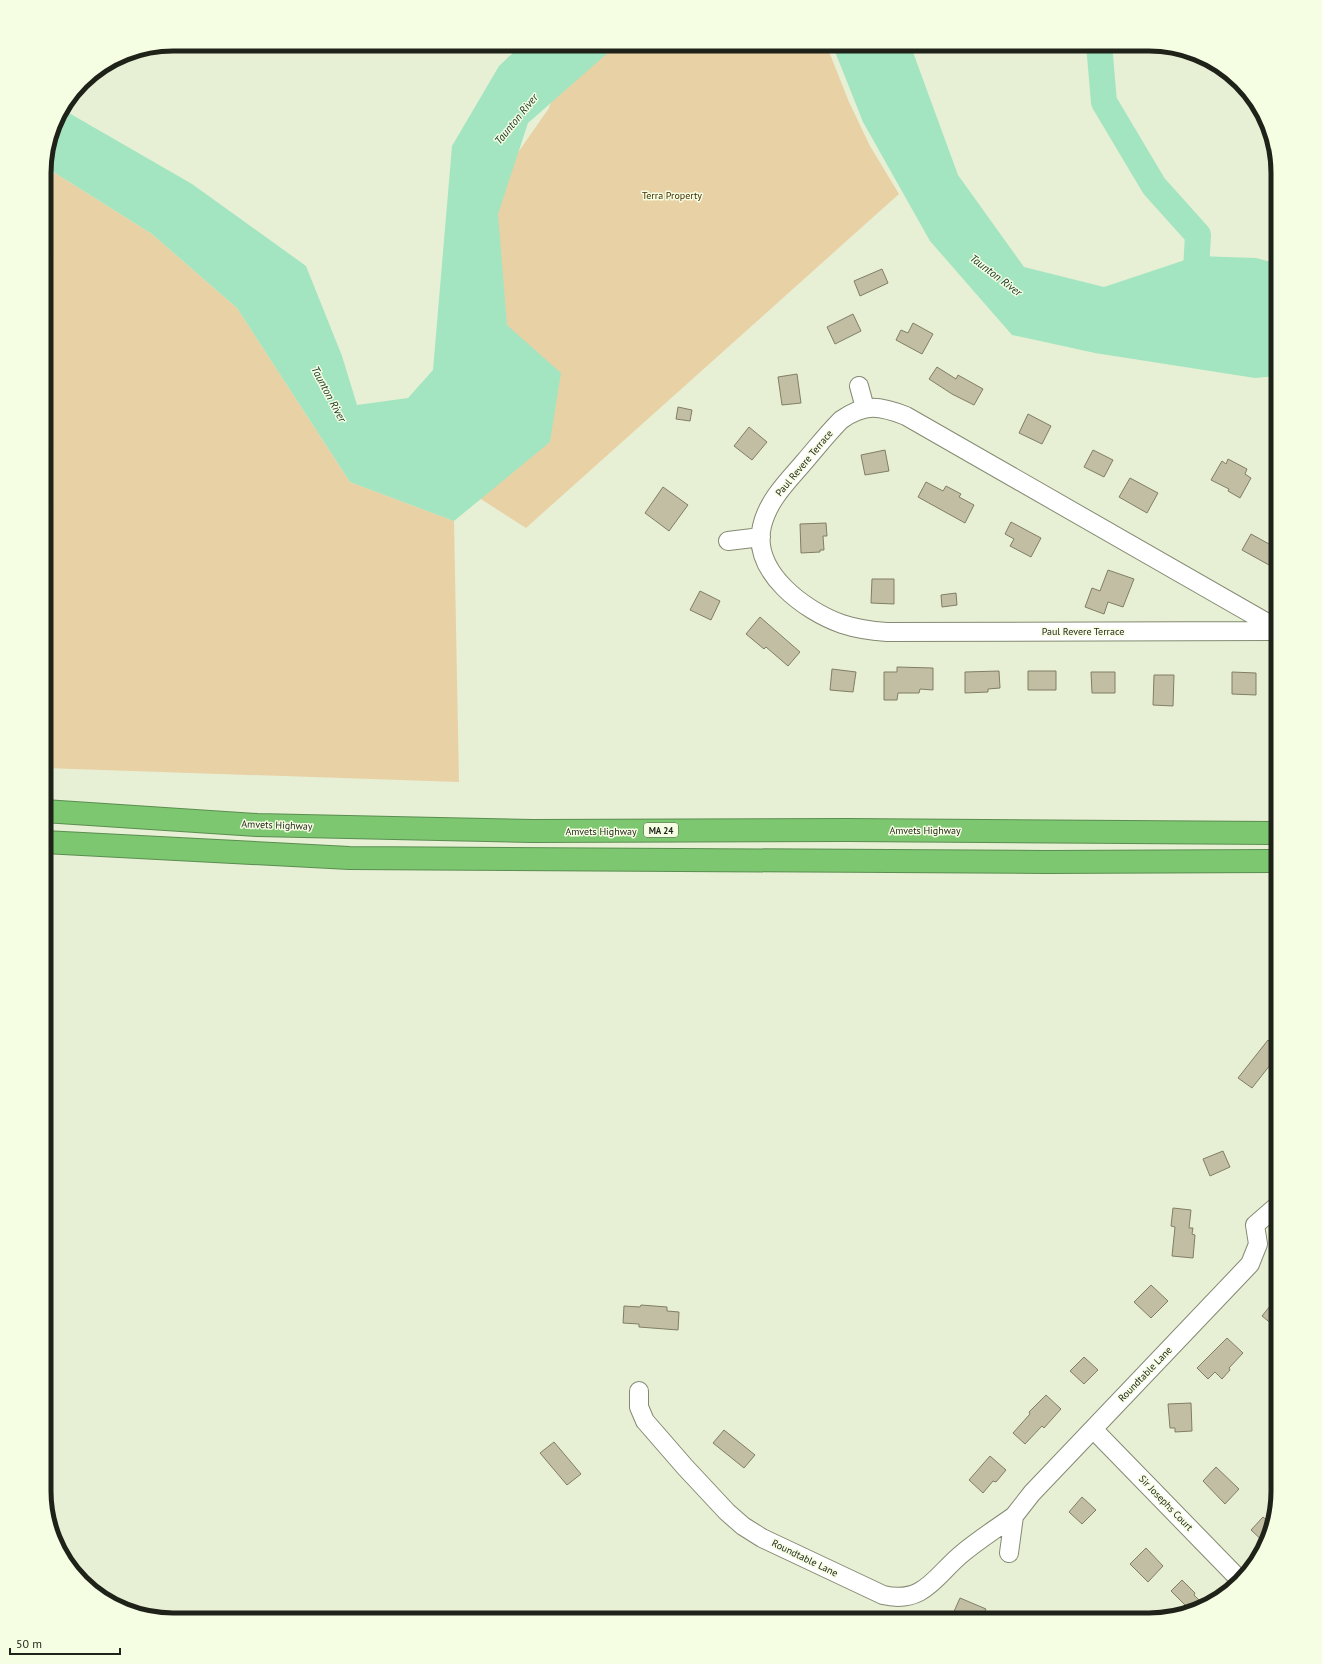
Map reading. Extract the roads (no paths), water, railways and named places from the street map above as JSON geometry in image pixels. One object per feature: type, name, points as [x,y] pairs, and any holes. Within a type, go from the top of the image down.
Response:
[{"type":"highway","name":"Amvets Highway","points":[[51,811],[257,825],[454,830],[847,830],[1271,833]]},
{"type":"highway","points":[[51,842],[296,856],[388,859],[1038,862],[1271,861]]},
{"type":"street","points":[[859,386],[866,408]]},
{"type":"street","name":"Paul Revere Terrace","points":[[1271,626],[906,416],[885,408],[866,408],[850,414],[841,420],[778,493],[766,515],[761,537],[761,546],[767,564],[775,577],[786,589],[807,607],[818,613],[843,624],[863,629],[887,632],[1271,630]]},
{"type":"street","points":[[728,541],[761,537]]},
{"type":"street","name":"Roundtable Lane","points":[[639,1391],[639,1407],[645,1421],[727,1512],[743,1526],[762,1538],[883,1595],[894,1598],[905,1597],[921,1592],[936,1581],[963,1553],[1014,1516],[1032,1493],[1250,1264],[1258,1244],[1255,1225],[1271,1212]]},
{"type":"street","name":"Sir Josephs Court","points":[[1093,1429],[1236,1576]]},
{"type":"street","points":[[1009,1553],[1014,1516]]},
{"type":"water","name":"Taunton River","points":[[515,51],[610,51],[528,123],[498,214],[507,325],[561,373],[550,442],[454,521],[350,482],[237,308],[152,234],[51,170],[55,141],[60,126],[68,112],[192,184],[306,266],[342,356],[357,405],[408,398],[433,370],[452,146],[499,66]]},
{"type":"water","name":"Taunton River","points":[[835,51],[913,51],[958,175],[1024,267],[1104,287],[1197,256],[1256,258],[1271,262],[1271,377],[1255,378],[1095,353],[1012,335],[930,241],[863,122]]},
{"type":"waterway","points":[[1100,51],[1104,102],[1154,186],[1198,235],[1196,270],[1179,284]]},
{"type":"park label","name":"Terra Property","points":[[672,195]]}]
